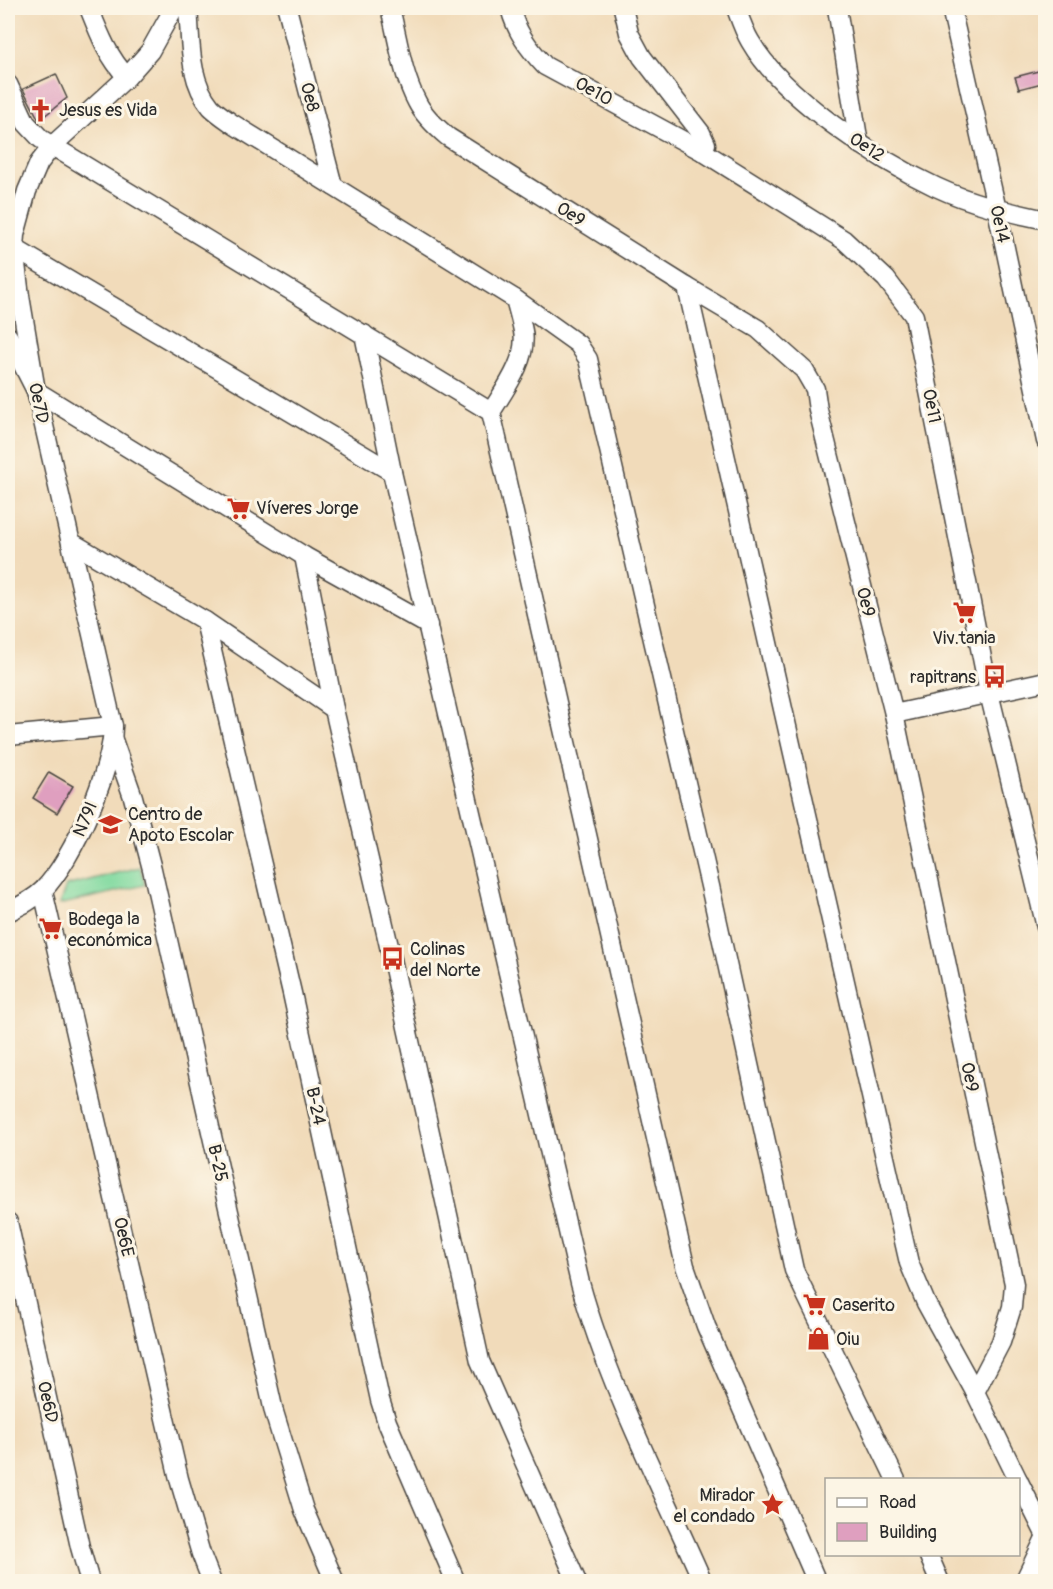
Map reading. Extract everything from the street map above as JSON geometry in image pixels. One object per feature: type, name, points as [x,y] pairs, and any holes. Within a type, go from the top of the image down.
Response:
[{"type":"street","points":[[89,8],[107,51],[127,77]]},
{"type":"street","name":"Oe7D","points":[[113,733],[36,391],[20,296],[14,248],[15,235],[27,191],[39,163],[53,145],[127,77],[150,51],[174,8]]},
{"type":"street","points":[[188,8],[195,76],[212,108],[233,124],[515,299],[578,344],[588,359],[708,874],[794,1270],[896,1478]]},
{"type":"street","name":"Oe8","points":[[287,8],[333,186]]},
{"type":"street","name":"Oe9","points":[[390,8],[408,84],[418,105],[448,138],[758,329],[804,370],[815,389],[818,410],[894,714],[1014,1284],[1012,1307],[1001,1342],[975,1392]]},
{"type":"street","name":"Oe10","points":[[510,8],[519,33],[531,52],[545,66],[702,151]]},
{"type":"street","points":[[623,8],[629,33],[642,57],[701,133],[706,144],[702,151]]},
{"type":"street","name":"Oe12","points":[[736,8],[751,42],[770,67],[793,92],[860,144],[937,187],[997,210],[1046,220]]},
{"type":"street","points":[[837,8],[860,144]]},
{"type":"street","name":"Oe14","points":[[951,8],[1046,441]]},
{"type":"street","points":[[8,84],[30,128],[41,139],[491,412]]},
{"type":"street","name":"Oe11","points":[[702,151],[844,240],[886,279],[914,316],[989,693],[1046,927]]},
{"type":"street","points":[[14,248],[392,472]]},
{"type":"street","points":[[687,287],[909,1263],[926,1303],[975,1392],[1017,1478]]},
{"type":"street","points":[[515,299],[524,332],[524,346],[511,379],[491,412],[685,1266],[706,1326],[818,1581]]},
{"type":"street","points":[[364,334],[392,472],[582,1293],[609,1371],[703,1581]]},
{"type":"street","points":[[8,336],[36,391],[78,419],[304,556],[428,626]]},
{"type":"street","points":[[71,542],[205,621],[334,709]]},
{"type":"street","points":[[304,556],[334,709],[392,959],[480,1361],[577,1581]]},
{"type":"street","name":"B-24","points":[[205,621],[292,993],[380,1400],[387,1422],[456,1581]]},
{"type":"street","points":[[894,714],[1046,681]]},
{"type":"street","points":[[8,736],[113,733]]},
{"type":"street","name":"N79I","points":[[43,891],[74,845],[109,758],[113,733]]},
{"type":"street","name":"B-25","points":[[113,733],[152,869],[274,1412],[304,1510],[335,1581]]},
{"type":"street","points":[[8,912],[43,891]]},
{"type":"street","name":"Oe6E","points":[[43,891],[179,1479],[201,1554],[212,1581]]},
{"type":"street","name":"Oe6D","points":[[8,1222],[80,1547],[90,1581]]},
{"type":"street","points":[[1020,1484],[1046,1536],[1024,1581]]},
{"type":"street","points":[[929,1556],[939,1581]]},
{"type":"green space","points":[[140,867],[145,885],[59,905],[66,886]]},
{"type":"building","points":[[1046,69],[1046,82],[1019,89],[1015,77]]},
{"type":"building","name":"Jesus es Vida","points":[[56,74],[67,98],[39,120],[23,89]]},
{"type":"building","points":[[49,772],[73,786],[57,813],[33,798]]},
{"type":"place","name":"Jesus es Vida","points":[[41,110]]},
{"type":"place","name":"Víveres Jorge","points":[[238,508]]},
{"type":"place","name":"Viv.tania","points":[[964,612]]},
{"type":"place","name":"rapitrans","points":[[994,677]]},
{"type":"place","name":"Centro de Apoto Escolar","points":[[110,824]]},
{"type":"place","name":"Bodega la económica","points":[[50,929]]},
{"type":"place","name":"Colinas del Norte","points":[[392,959]]},
{"type":"place","name":"Caserito","points":[[814,1305]]},
{"type":"place","name":"Oiu","points":[[818,1339]]},
{"type":"place","name":"Mirador el condado","points":[[773,1505]]}]
